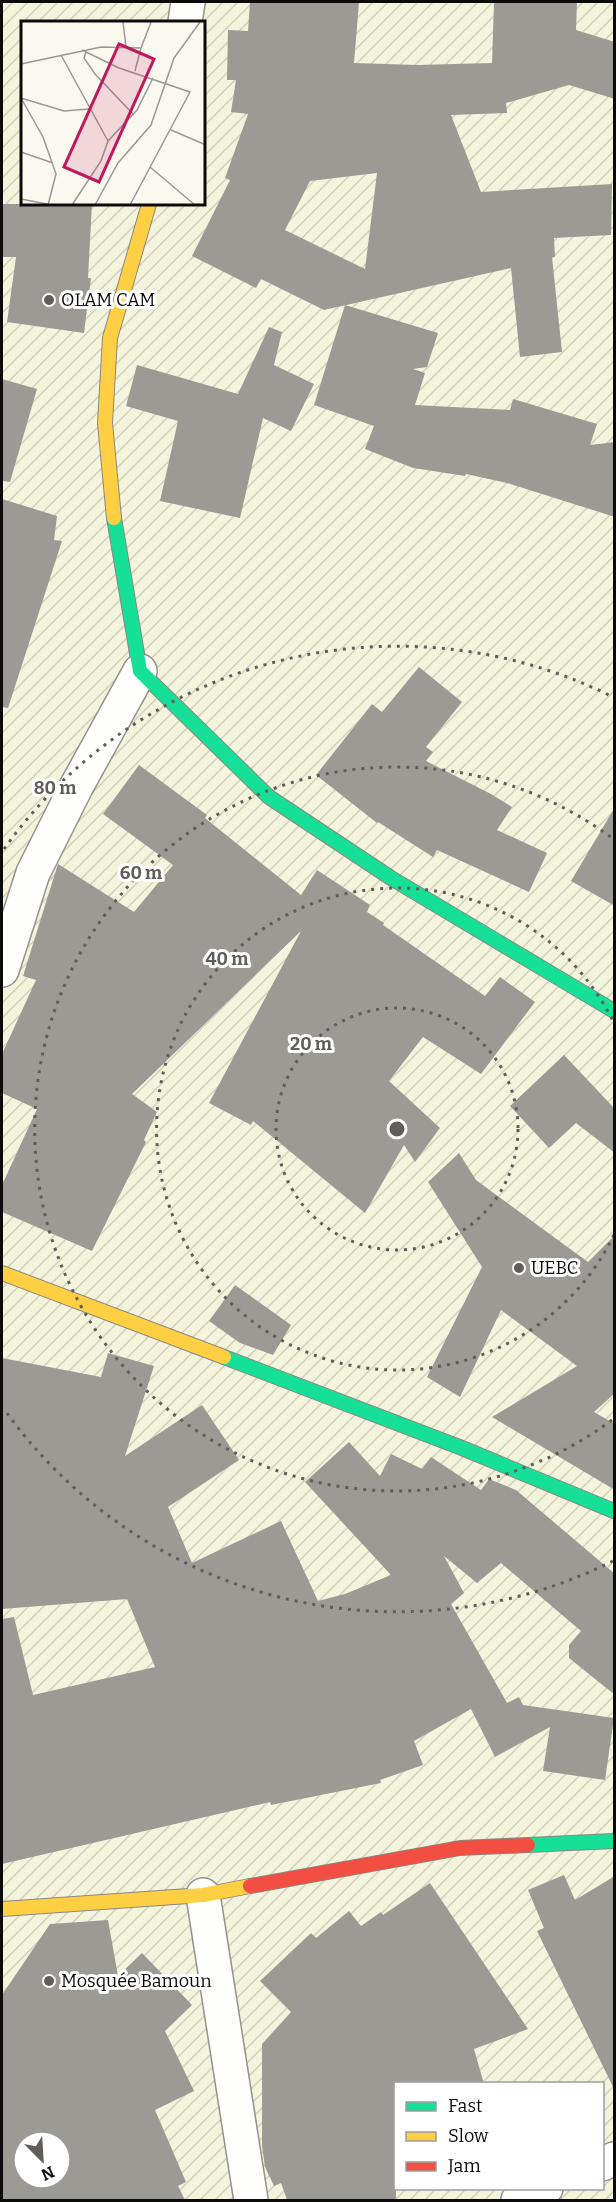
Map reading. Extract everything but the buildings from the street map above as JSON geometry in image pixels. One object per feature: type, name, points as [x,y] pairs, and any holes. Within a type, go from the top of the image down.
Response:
[{"type":"street","points":[[184,21],[188,2]]},
{"type":"street","points":[[148,206],[110,338],[105,423],[114,520],[140,671],[269,797],[391,878],[615,1011]]},
{"type":"street","points":[[2,970],[33,873],[76,787],[140,671]]},
{"type":"street","points":[[2,1273],[393,1420],[513,1467],[615,1512]]},
{"type":"street","points":[[2,1910],[203,1895],[460,1848],[615,1841]]},
{"type":"street","points":[[203,1895],[250,2200]]},
{"type":"street","points":[[518,2200],[541,2190]]},
{"type":"green space","points":[[2,2],[614,2],[614,2200],[2,2200]]},
{"type":"traffic: fast","points":[[114,518],[140,671],[269,797],[391,878],[614,1011]]},
{"type":"traffic: fast","points":[[224,1357],[462,1448],[614,1511]]},
{"type":"traffic: fast","points":[[528,1845],[614,1841]]},
{"type":"traffic: slow","points":[[114,518],[105,423],[110,338],[148,206]]},
{"type":"traffic: slow","points":[[2,1273],[224,1357]]},
{"type":"traffic: slow","points":[[2,1909],[203,1895],[250,1886]]},
{"type":"traffic: jam","points":[[250,1886],[460,1848],[528,1845]]},
{"type":"place","name":"OLAM CAM","points":[[49,300]]},
{"type":"place","name":"UEBC","points":[[519,1268]]},
{"type":"place","name":"Mosquée Bamoun","points":[[49,1981]]}]
